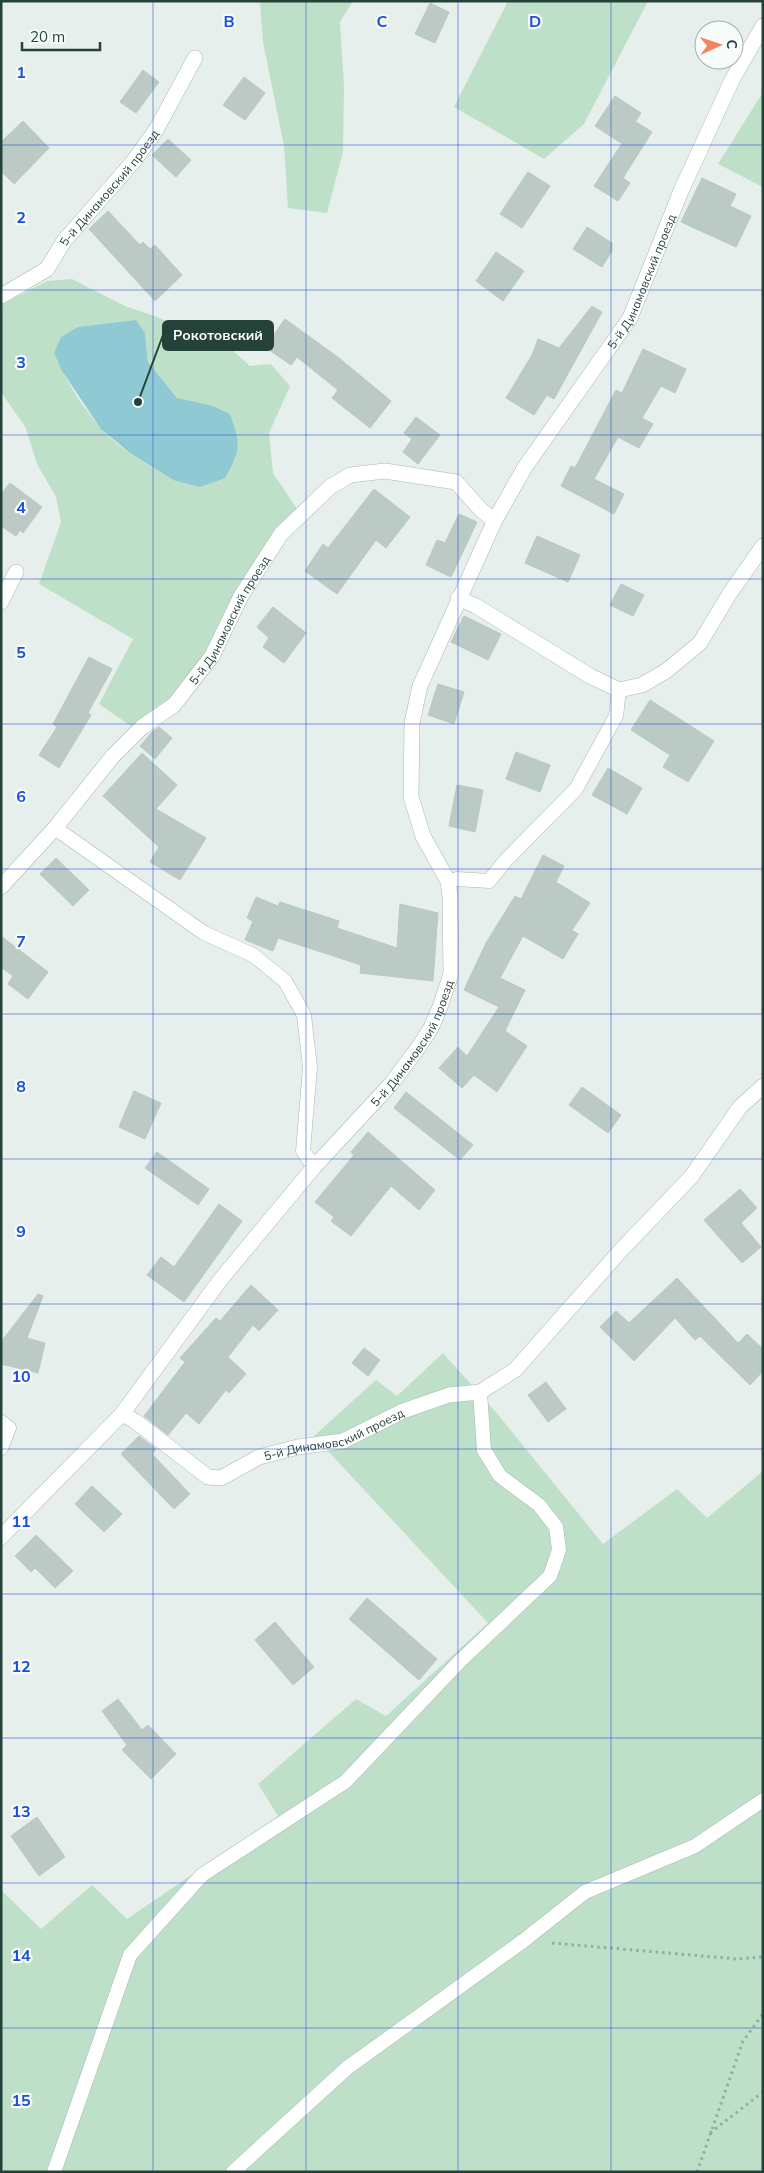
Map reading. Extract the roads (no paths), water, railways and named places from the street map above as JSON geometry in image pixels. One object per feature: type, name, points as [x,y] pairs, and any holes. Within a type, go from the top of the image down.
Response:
[{"type":"street","name":"5-й Динамовский проезд","points":[[1,1537],[122,1414],[221,1280],[314,1167],[391,1084],[431,1028],[451,974],[450,896],[448,881],[423,836],[411,797],[412,723],[420,686],[458,598],[495,520],[525,467],[630,318],[681,191],[732,80],[763,26]]},
{"type":"street","name":"5-й Динамовский проезд","points":[[1,296],[46,269],[64,241],[134,162],[156,130],[195,58]]},
{"type":"street","name":"5-й Динамовский проезд","points":[[2,885],[55,828],[113,756],[142,727],[174,705],[212,656],[241,596],[281,534],[330,487],[350,475],[385,471],[456,482],[482,511],[495,520]]},
{"type":"street","points":[[458,598],[476,606],[590,676],[619,690],[642,686],[666,671],[700,643],[730,593],[763,546]]},
{"type":"street","points":[[1,602],[16,572]]},
{"type":"street","name":"5-й Динамовский проезд","points":[[122,1414],[135,1421],[208,1477],[221,1478],[259,1457],[298,1447],[343,1440],[403,1411],[449,1395],[480,1392],[514,1370],[622,1248],[691,1177],[740,1107],[763,1086]]},
{"type":"lane","points":[[448,881],[489,881],[576,789],[616,716],[619,690]]},
{"type":"lane","points":[[55,828],[204,933],[253,955],[285,981],[304,1015],[310,1067],[303,1150],[314,1167]]},
{"type":"lane","points":[[54,2172],[130,1955],[202,1875],[345,1782],[460,1661],[550,1576],[559,1550],[556,1527],[539,1505],[500,1476],[484,1450],[480,1392]]},
{"type":"lane","points":[[1,1422],[9,1428],[1,1448]]},
{"type":"lane","points":[[232,2172],[347,2068],[523,1941],[584,1892],[695,1846],[763,1800]]},
{"type":"water","points":[[136,320],[145,333],[148,362],[177,398],[210,405],[230,414],[238,447],[237,454],[225,478],[200,487],[173,480],[130,453],[101,429],[62,371],[54,353],[61,337],[78,327]]},
{"type":"place","name":"Рокотовский","points":[[138,402]]}]
